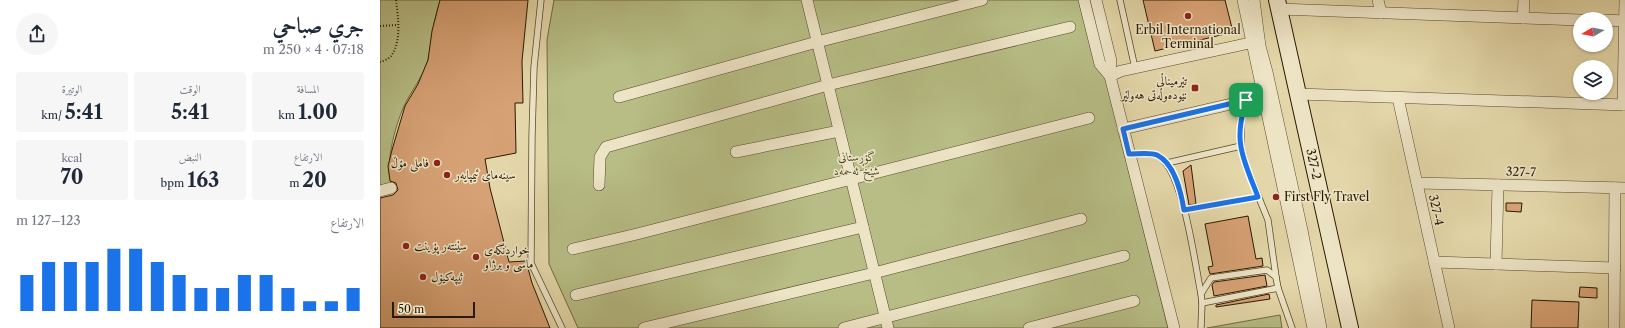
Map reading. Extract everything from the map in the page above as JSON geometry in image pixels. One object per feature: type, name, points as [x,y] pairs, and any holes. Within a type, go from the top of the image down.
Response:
[{"type":"street","points":[[807,0],[887,323]]},
{"type":"street","points":[[619,97],[817,42],[982,0]]},
{"type":"street","points":[[1084,0],[1100,64],[1110,76]]},
{"type":"street","points":[[1096,0],[1111,61],[1110,76],[1174,328]]},
{"type":"street","points":[[1243,0],[1255,41],[1302,230],[1321,328]]},
{"type":"street","points":[[1254,0],[1255,41]]},
{"type":"street","points":[[1378,0],[1381,13]]},
{"type":"street","points":[[1523,18],[1524,0]]},
{"type":"street","points":[[1298,94],[1624,105],[1625,0]]},
{"type":"street","points":[[1278,4],[1381,13],[1573,20]]},
{"type":"street","name":"327-2","points":[[1278,4],[1350,328]]},
{"type":"street","points":[[1613,20],[1624,21]]},
{"type":"street","points":[[599,185],[600,157],[606,148],[828,85],[1070,27]]},
{"type":"street","points":[[1110,76],[1114,73],[1255,41]]},
{"type":"street","points":[[1123,129],[1268,95]]},
{"type":"street","points":[[1268,95],[1313,328]]},
{"type":"street","name":"327-4","points":[[1398,98],[1449,328]]},
{"type":"street","points":[[574,249],[1089,118]]},
{"type":"street","points":[[736,152],[839,131]]},
{"type":"street","name":"327-7","points":[[1416,183],[1620,188]]},
{"type":"street","points":[[1496,264],[1498,185]]},
{"type":"street","points":[[1614,328],[1615,268],[1620,188]]},
{"type":"street","points":[[644,328],[874,273],[1081,219]]},
{"type":"street","points":[[576,295],[863,227]]},
{"type":"street","points":[[844,328],[887,323],[1124,256]]},
{"type":"street","points":[[1434,262],[1615,268]]},
{"type":"street","points":[[1029,328],[1134,301]]},
{"type":"lane","points":[[541,0],[534,68],[531,263],[562,328]]},
{"type":"lane","points":[[1120,0],[1135,68]]},
{"type":"lane","points":[[1246,100],[1241,121],[1241,146],[1246,166],[1268,220],[1278,288],[1292,328]]},
{"type":"lane","points":[[1167,163],[1241,146]]},
{"type":"lane","points":[[1129,154],[1156,155],[1167,163],[1174,177],[1184,210],[1201,294],[1201,328]]},
{"type":"lane","points":[[1184,210],[1258,197]]},
{"type":"lane","points":[[1201,294],[1211,278],[1267,270],[1276,277]]},
{"type":"lane","points":[[1202,302],[1278,288]]},
{"type":"path","points":[[380,62],[390,57],[396,44],[398,25],[397,0]]},
{"type":"path","points":[[380,26],[398,25]]},
{"type":"green space","points":[[380,0],[440,0],[428,60],[404,106],[391,148],[389,170],[390,181],[393,189],[380,192]]},
{"type":"green space","name":"گۆڕستانی شێخ ئەحمەد","points":[[554,0],[1086,0],[1168,328],[578,328],[549,264],[547,40]]},
{"type":"green space","points":[[1280,315],[1282,328],[1207,328]]},
{"type":"building","name":"فاملی مۆڵ","points":[[440,0],[528,0],[522,61],[523,103],[515,103],[516,153],[485,159],[490,188],[509,262],[526,261],[532,283],[550,328],[380,328],[380,198],[393,195],[398,190],[396,183],[390,181],[388,166],[405,106],[418,84],[428,60],[432,31]]},
{"type":"building","name":"Erbil International Terminal","points":[[1143,0],[1225,0],[1233,32],[1155,51]]},
{"type":"building","points":[[1191,165],[1196,204],[1189,205],[1183,171]]},
{"type":"building","points":[[1506,203],[1522,203],[1521,212],[1506,211]]},
{"type":"building","points":[[1248,216],[1256,259],[1262,258],[1263,266],[1210,274],[1208,267],[1213,266],[1205,224]]},
{"type":"building","points":[[1265,275],[1267,286],[1214,296],[1212,285],[1214,282]]},
{"type":"building","points":[[1580,287],[1597,288],[1597,298],[1579,297]]},
{"type":"building","points":[[1269,294],[1270,299],[1216,307],[1216,305]]},
{"type":"building","points":[[1532,300],[1579,302],[1578,328],[1531,328]]},
{"type":"place","name":"Erbil International Terminal","points":[[1188,16]]},
{"type":"place","name":"تێرمیناڵی نێودەوڵەتی هەولێر","points":[[1195,88]]},
{"type":"place","name":"فاملی مۆڵ","points":[[437,163]]},
{"type":"place","name":"سینەمای ئیمپایەر","points":[[447,175]]},
{"type":"place","name":"First Fly Travel","points":[[1276,197]]},
{"type":"place","name":"سێنتەر پۆینت","points":[[406,246]]},
{"type":"place","name":"خواردنگەی ماسی و برژاو","points":[[476,257]]},
{"type":"place","name":"ئیپەکیۆل","points":[[423,277]]},
{"type":"route","points":[[1246,100],[1241,121],[1241,146],[1246,166],[1258,197],[1184,210],[1182,199],[1167,163],[1156,155],[1129,154],[1123,129],[1246,100]]}]
